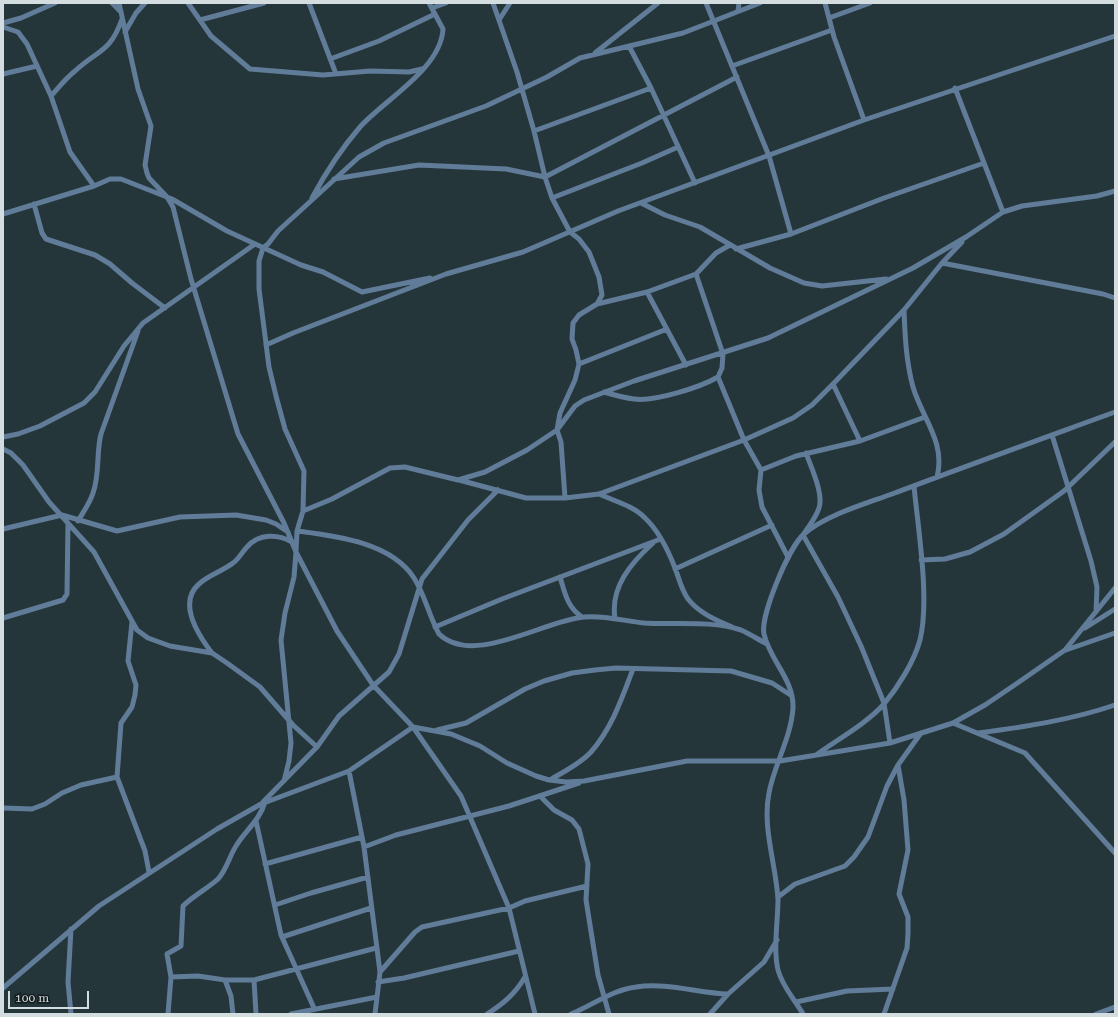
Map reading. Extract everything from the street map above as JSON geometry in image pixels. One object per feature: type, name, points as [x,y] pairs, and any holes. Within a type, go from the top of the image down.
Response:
[{"type":"street","points":[[3,23],[21,18],[55,3]]},
{"type":"street","points":[[112,3],[121,12]]},
{"type":"street","points":[[119,3],[138,88],[151,126],[145,165],[147,173],[149,178],[166,197],[175,213],[193,286],[238,434],[337,631],[373,685],[413,727],[461,796],[471,816],[509,908],[535,1014]]},
{"type":"street","points":[[125,32],[136,13],[145,3]]},
{"type":"street","points":[[188,3],[211,36],[250,69],[300,74],[336,74],[370,71],[409,72],[422,69]]},
{"type":"street","points":[[200,20],[264,3]]},
{"type":"street","points":[[309,3],[336,74]]},
{"type":"street","points":[[310,202],[325,173],[337,155],[361,126],[412,81],[439,47],[443,29],[436,14],[430,6],[446,3]]},
{"type":"street","points":[[493,3],[522,89],[552,198],[570,232],[579,239],[588,252],[599,277],[602,295],[598,304]]},
{"type":"street","points":[[499,20],[510,3]]},
{"type":"street","points":[[593,54],[657,3]]},
{"type":"street","points":[[706,3],[712,21],[737,77],[769,156],[791,234]]},
{"type":"street","points":[[738,11],[739,3]]},
{"type":"street","points":[[284,781],[289,761],[291,743],[281,640],[284,613],[294,577],[297,531],[303,510],[304,471],[285,429],[269,367],[259,289],[259,261],[262,248],[268,244],[278,231],[333,179],[359,157],[384,143],[473,111],[522,89],[570,63],[593,54],[682,33],[760,3]]},
{"type":"street","points":[[825,3],[832,30],[864,120]]},
{"type":"street","points":[[829,18],[870,3]]},
{"type":"street","points":[[330,59],[379,41],[436,14]]},
{"type":"street","points":[[51,96],[74,71],[111,44],[122,18]]},
{"type":"street","points":[[3,28],[12,29],[21,35],[51,96],[70,152],[94,186]]},
{"type":"street","points":[[732,66],[832,30]]},
{"type":"street","points":[[3,214],[94,186],[110,179],[121,179],[166,197],[227,231],[262,248],[301,265],[323,272],[362,292],[446,274],[523,252],[695,183],[864,120],[955,88],[1115,36]]},
{"type":"street","points":[[629,46],[651,88],[695,183]]},
{"type":"street","points":[[3,74],[37,66]]},
{"type":"street","points":[[333,179],[419,165],[506,169],[545,176],[604,148],[737,77]]},
{"type":"street","points":[[534,131],[651,88]]},
{"type":"street","points":[[955,88],[1003,212]]},
{"type":"street","points":[[552,198],[642,164],[678,147]]},
{"type":"street","points":[[736,249],[791,234],[884,198],[984,163]]},
{"type":"street","points":[[458,480],[485,472],[505,463],[557,430],[575,406],[604,392],[768,338],[913,268],[966,237],[1003,212],[1022,206],[1097,196],[1115,191]]},
{"type":"street","points":[[34,204],[42,233],[46,239],[96,255],[110,264],[165,308]]},
{"type":"street","points":[[641,204],[665,215],[700,227],[776,271],[804,283],[822,286],[891,279]]},
{"type":"street","points":[[303,510],[332,499],[390,468],[405,468],[526,498],[565,498],[599,494],[744,440],[792,418],[812,405],[904,310],[942,263],[966,237]]},
{"type":"street","points":[[3,437],[18,434],[40,426],[84,403],[95,392],[124,346],[139,327],[193,286],[255,244]]},
{"type":"street","points":[[565,498],[561,442],[557,430],[560,413],[575,380],[579,364],[572,339],[573,323],[579,315],[598,304],[647,292],[696,274],[716,253],[730,245]]},
{"type":"street","points":[[942,263],[1022,277],[1103,294],[1115,298]]},
{"type":"street","points":[[266,345],[293,333],[446,274]]},
{"type":"street","points":[[604,392],[634,399],[642,399],[678,392],[718,377],[722,368],[723,354],[696,274]]},
{"type":"street","points":[[647,292],[686,365]]},
{"type":"street","points":[[904,310],[907,360],[914,388],[940,452],[940,464],[937,477]]},
{"type":"street","points":[[78,521],[93,493],[97,477],[98,446],[101,434],[139,327]]},
{"type":"street","points":[[579,364],[667,329]]},
{"type":"street","points":[[718,377],[744,440],[761,470],[760,498],[788,557]]},
{"type":"street","points":[[833,384],[860,441]]},
{"type":"street","points":[[803,535],[830,519],[937,477],[1115,412]]},
{"type":"street","points":[[761,470],[806,453],[860,441],[925,417]]},
{"type":"street","points":[[1052,435],[1069,486],[1097,587],[1096,612]]},
{"type":"street","points":[[921,560],[945,559],[970,552],[1004,534],[1069,486],[1115,442]]},
{"type":"street","points":[[3,450],[11,453],[23,465],[49,502],[94,552],[122,600],[137,630],[148,638],[170,646],[212,653]]},
{"type":"street","points":[[803,1014],[784,985],[778,971],[778,897],[770,844],[768,796],[791,722],[793,696],[786,676],[767,644],[764,632],[764,617],[788,557],[819,508],[820,501],[817,485],[806,453]]},
{"type":"street","points":[[815,755],[872,715],[884,703],[901,679],[920,641],[923,621],[921,560],[914,486]]},
{"type":"street","points":[[168,1014],[171,977],[167,954],[181,946],[184,906],[195,895],[208,888],[225,870],[235,847],[256,821],[263,803],[317,747],[339,716],[389,672],[395,663],[418,588],[427,571],[464,525],[498,490]]},
{"type":"street","points":[[599,494],[635,510],[645,517],[658,534],[688,599],[701,612],[767,644]]},
{"type":"street","points":[[3,529],[62,515],[78,521],[117,531],[180,517],[236,515],[266,520],[276,524],[288,533]]},
{"type":"street","points":[[3,618],[63,600],[67,594],[68,523]]},
{"type":"street","points":[[675,569],[772,525]]},
{"type":"street","points":[[297,531],[341,537],[363,543],[398,561],[407,569],[418,588],[435,627],[445,640],[455,643],[481,644],[497,642],[582,617],[643,622],[704,624],[740,630]]},
{"type":"street","points":[[658,534],[658,540]]},
{"type":"street","points":[[803,535],[838,596],[861,646],[884,703],[890,744]]},
{"type":"street","points":[[292,542],[282,536],[275,536],[254,541],[245,548],[233,564],[199,583],[193,591],[191,617],[195,628],[212,653],[260,687],[317,747]]},
{"type":"street","points":[[435,627],[658,540]]},
{"type":"street","points":[[615,619],[615,598],[625,572],[652,543],[658,540]]},
{"type":"street","points":[[560,577],[569,603],[573,610],[582,617]]},
{"type":"street","points":[[364,847],[396,835],[471,816],[540,796],[584,781],[687,761],[780,761],[890,744],[952,722],[985,705],[1065,650],[1115,588]]},
{"type":"street","points":[[1081,631],[1115,609]]},
{"type":"street","points":[[132,622],[128,661],[136,685],[136,695],[132,707],[121,723],[117,777],[145,851],[149,872]]},
{"type":"street","points":[[1065,650],[1115,633]]},
{"type":"street","points":[[434,730],[466,723],[533,685],[572,673],[595,670],[633,669],[731,671],[772,683],[793,696]]},
{"type":"street","points":[[549,780],[590,753],[614,717],[633,669]]},
{"type":"street","points":[[976,733],[1031,726],[1095,712],[1115,705]]},
{"type":"street","points":[[952,722],[1025,753],[1115,853]]},
{"type":"street","points":[[3,988],[99,906],[149,872],[217,829],[263,803],[349,771],[413,727],[451,734],[480,746],[507,763],[536,776],[549,780],[584,781]]},
{"type":"street","points":[[778,897],[795,884],[845,866],[854,857],[868,837],[887,786],[898,765],[921,733]]},
{"type":"street","points":[[884,1014],[907,948],[908,934],[908,917],[899,894],[908,850],[904,800],[898,765]]},
{"type":"street","points":[[349,771],[364,847],[380,972],[375,1014]]},
{"type":"street","points":[[3,808],[32,808],[45,804],[62,793],[81,785],[117,777]]},
{"type":"street","points":[[540,796],[554,810],[572,820],[579,829],[588,864],[586,900],[598,975],[609,1014]]},
{"type":"street","points":[[256,821],[282,937],[314,1008]]},
{"type":"street","points":[[265,864],[362,837]]},
{"type":"street","points":[[274,906],[311,893],[368,878]]},
{"type":"street","points":[[380,972],[418,929],[509,908],[525,901],[587,886]]},
{"type":"street","points":[[282,937],[371,908]]},
{"type":"street","points":[[71,929],[68,982],[71,1014]]},
{"type":"street","points":[[710,1014],[728,994],[764,962],[777,940]]},
{"type":"street","points":[[171,977],[198,976],[226,980],[254,980],[376,948]]},
{"type":"street","points":[[378,982],[404,978],[519,951]]},
{"type":"street","points":[[487,1014],[504,1004],[517,990],[525,977]]},
{"type":"street","points":[[226,980],[231,996],[233,1014]]},
{"type":"street","points":[[254,980],[256,1014]]},
{"type":"street","points":[[571,1014],[604,997],[635,987],[654,985],[712,994],[728,994]]},
{"type":"street","points":[[796,1002],[847,991],[893,989]]},
{"type":"street","points":[[291,1014],[314,1008],[377,997]]},
{"type":"street","points":[[1096,1014],[1115,1007]]}]
